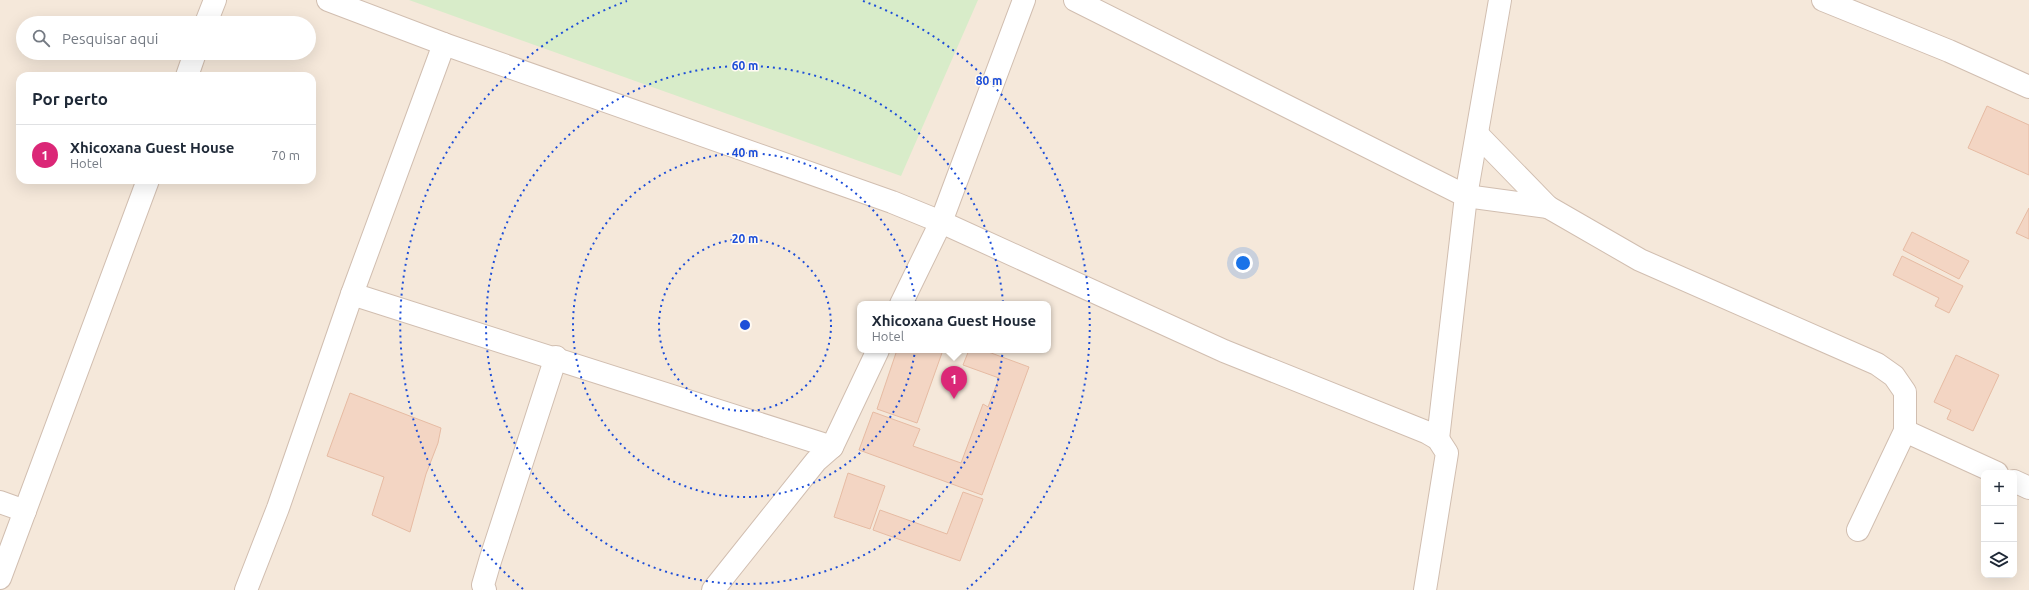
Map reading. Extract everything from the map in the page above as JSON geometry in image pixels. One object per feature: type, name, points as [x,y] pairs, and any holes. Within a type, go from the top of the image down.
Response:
[{"type":"street","points":[[209,16],[215,0]]},
{"type":"street","points":[[328,0],[444,44],[884,199],[940,222],[1224,351],[1426,432],[1438,439],[1447,453],[1426,590]]},
{"type":"street","points":[[902,301],[940,222],[1024,0]]},
{"type":"street","points":[[1075,0],[1466,196],[1548,207]]},
{"type":"street","points":[[1823,0],[1949,51],[2029,87]]},
{"type":"street","points":[[1438,439],[1466,196],[1503,1]]},
{"type":"street","points":[[246,590],[278,508],[352,294],[444,44]]},
{"type":"street","points":[[188,72],[193,60]]},
{"type":"street","points":[[1477,134],[1548,207],[1640,260],[1877,364],[1894,376],[1905,392],[1905,431],[1858,530]]},
{"type":"street","points":[[0,578],[147,184]]},
{"type":"street","points":[[352,294],[556,357],[832,447]]},
{"type":"street","points":[[713,590],[816,461],[832,447],[877,353]]},
{"type":"street","points":[[485,590],[483,585],[490,561],[556,357]]},
{"type":"street","points":[[1905,431],[1990,470]]},
{"type":"street","points":[[2017,482],[2029,488]]},
{"type":"street","points":[[0,502],[25,511]]},
{"type":"shaded area","points":[[0,0],[2029,0],[2029,590],[0,590]]},
{"type":"green space","points":[[409,0],[978,0],[901,176]]},
{"type":"building","points":[[1987,106],[2029,125],[2029,175],[1968,148]]},
{"type":"building","points":[[2029,208],[2029,239],[2016,233]]},
{"type":"building","points":[[1912,232],[1969,261],[1959,279],[1903,250]]},
{"type":"building","points":[[1902,256],[1963,286],[1949,313],[1935,306],[1939,298],[1893,275]]},
{"type":"building","points":[[896,353],[942,353],[917,423],[877,409]]},
{"type":"building","points":[[968,353],[991,353],[1029,367],[982,495],[859,450],[873,412],[920,429],[913,446],[961,463],[983,404],[988,407],[999,378],[963,365]]},
{"type":"building","points":[[1956,355],[1999,375],[1973,431],[1947,419],[1951,410],[1934,402]]},
{"type":"building","points":[[350,393],[441,428],[438,443],[426,474],[410,532],[372,515],[384,477],[327,456]]},
{"type":"building","points":[[848,473],[885,486],[870,529],[834,517]]},
{"type":"building","points":[[963,492],[983,499],[960,561],[873,530],[880,510],[947,534]]},
{"type":"place","name":"Xhicoxana Guest House","points":[[954,399]]}]
